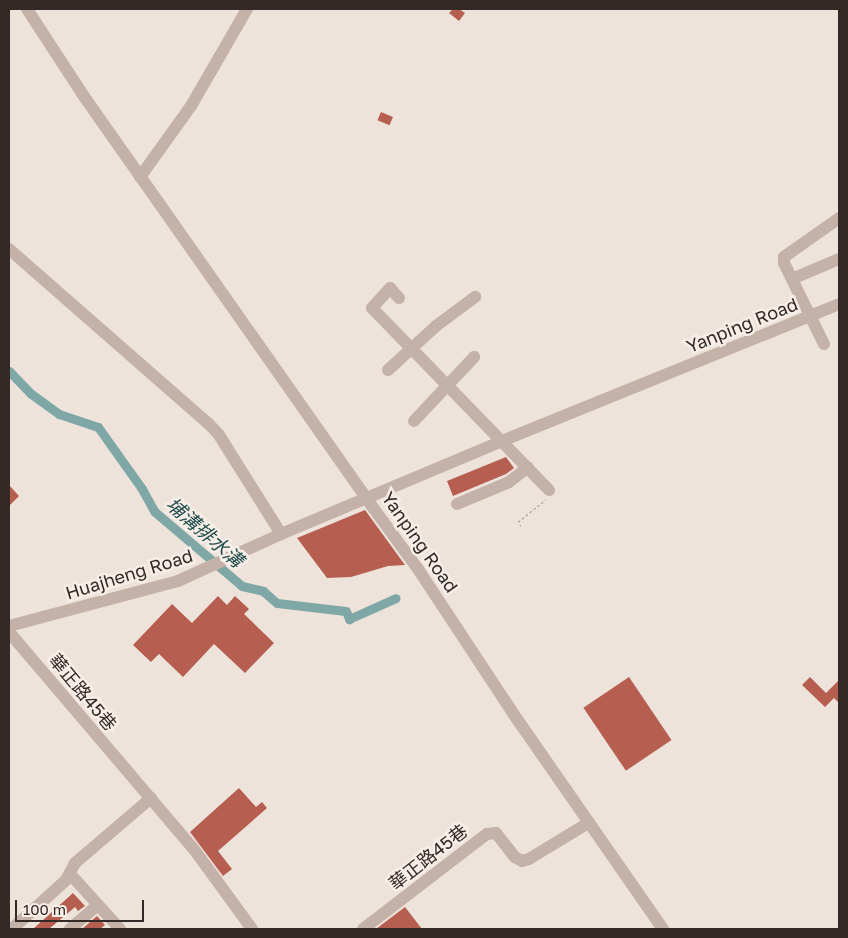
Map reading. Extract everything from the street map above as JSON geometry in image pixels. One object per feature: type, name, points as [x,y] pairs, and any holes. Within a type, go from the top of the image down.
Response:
[{"type":"street","points":[[27,9],[83,95],[366,498]]},
{"type":"street","points":[[140,177],[191,106],[247,9]]},
{"type":"street","points":[[824,344],[784,263],[784,257],[839,218]]},
{"type":"street","points":[[9,249],[219,435],[281,534]]},
{"type":"street","points":[[792,279],[839,259]]},
{"type":"street","points":[[399,298],[390,288],[372,308],[551,492]]},
{"type":"street","points":[[388,370],[436,326],[475,297]]},
{"type":"street","name":"Yanping Road","points":[[663,929],[588,823],[418,569],[366,498],[839,304]]},
{"type":"street","points":[[414,420],[474,357]]},
{"type":"street","points":[[457,504],[509,482],[528,467]]},
{"type":"street","name":"Huajheng Road","points":[[9,626],[178,581],[366,498]]},
{"type":"street","name":"華正路45巷","points":[[9,632],[206,864],[219,887],[252,929]]},
{"type":"street","points":[[12,929],[71,875],[75,863],[151,798]]},
{"type":"street","name":"華正路45巷","points":[[363,929],[487,834],[496,833],[515,858],[522,861],[529,859],[588,823]]},
{"type":"street","points":[[71,875],[120,929]]},
{"type":"street","points":[[70,929],[98,904]]},
{"type":"path","points":[[521,526],[518,522],[551,492]]},
{"type":"building","points":[[453,9],[459,9],[465,13],[459,21],[449,13]]},
{"type":"building","points":[[381,112],[393,117],[389,125],[377,120]]},
{"type":"building","points":[[506,457],[514,468],[506,474],[453,496],[447,481]]},
{"type":"building","points":[[9,485],[19,496],[9,506]]},
{"type":"building","points":[[365,510],[405,565],[388,566],[351,577],[327,578],[297,538]]},
{"type":"building","points":[[218,596],[227,605],[235,596],[249,609],[244,614],[274,643],[245,673],[214,644],[183,677],[159,654],[151,662],[133,645],[172,604],[192,623]]},
{"type":"building","points":[[629,677],[671,740],[626,771],[583,708]]},
{"type":"building","points":[[810,677],[826,693],[839,680],[839,703],[834,698],[825,707],[802,685]]},
{"type":"building","points":[[239,788],[256,807],[262,802],[267,808],[218,851],[232,869],[223,876],[190,832]]},
{"type":"building","points":[[73,893],[85,906],[78,911],[75,907],[49,929],[33,929]]},
{"type":"building","points":[[405,907],[422,929],[376,929]]},
{"type":"building","points":[[97,916],[105,925],[100,929],[82,929]]},
{"type":"waterway","name":"埔溝排水溝","points":[[9,371],[30,393],[59,414],[98,427],[142,489],[155,512],[242,586],[263,591],[277,603],[346,611],[349,619],[396,598]]}]
